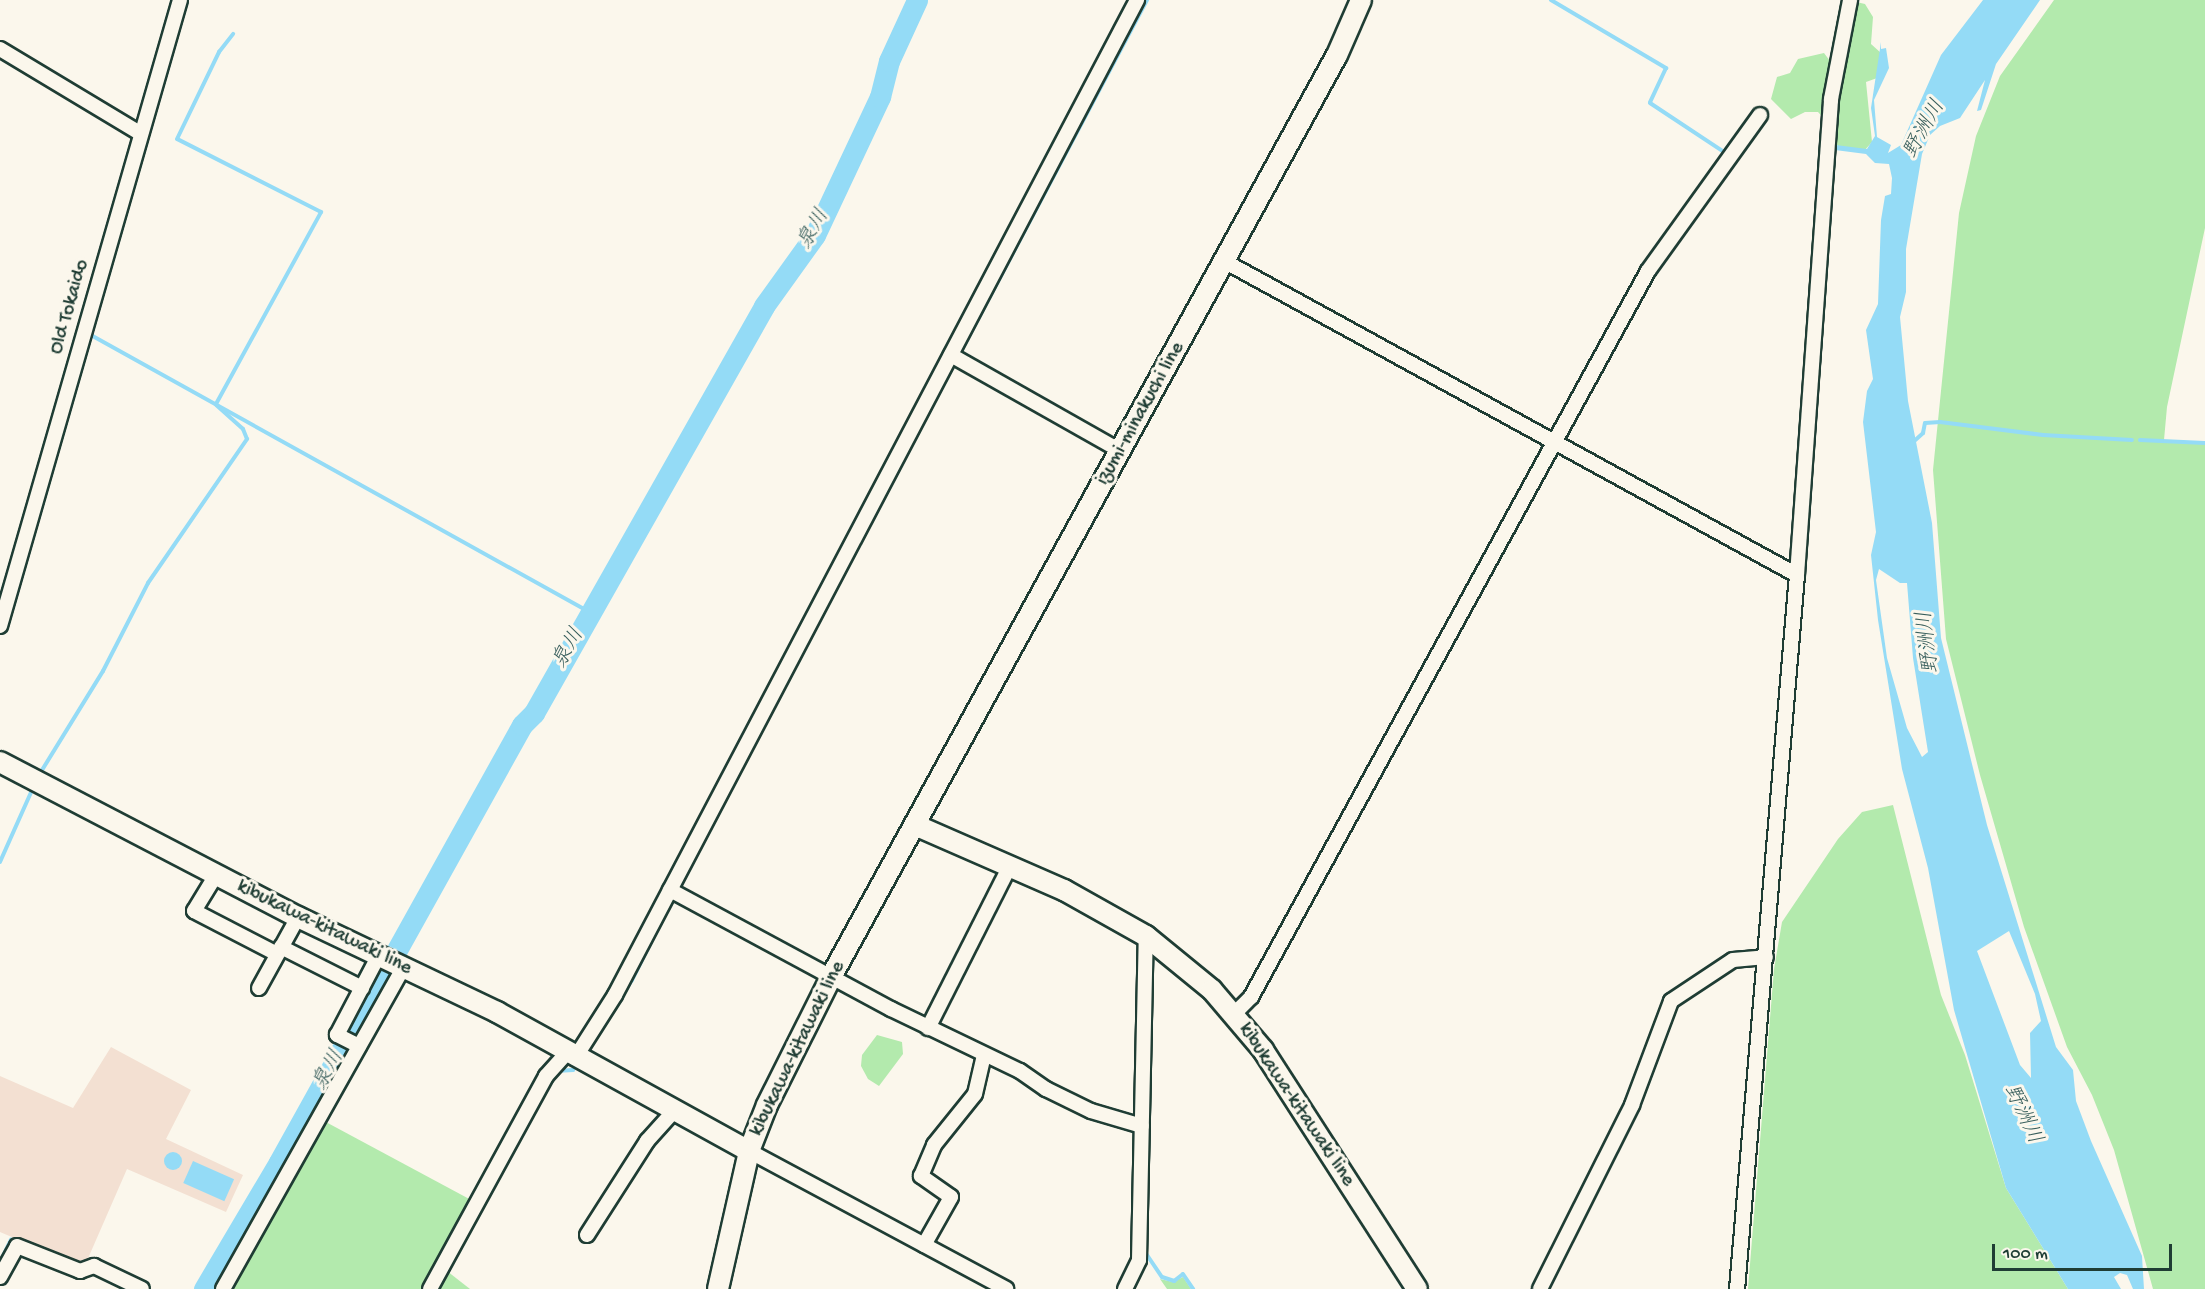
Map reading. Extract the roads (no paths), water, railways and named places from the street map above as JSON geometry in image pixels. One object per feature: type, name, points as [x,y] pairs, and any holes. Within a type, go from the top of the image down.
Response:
[{"type":"main road","name":"izumi-minakuchi line","points":[[915,825],[1338,55],[1361,0]]},
{"type":"main road","name":"kibukawa-kitawaki line","points":[[0,762],[298,917],[497,1012],[571,1056],[749,1151],[767,1105],[831,977],[915,825],[1064,890],[1146,936],[1187,967],[1234,1014],[1263,1050],[1418,1289]]},
{"type":"main road","points":[[718,1289],[749,1151]]},
{"type":"street","name":"Old Tokaido","points":[[0,626],[180,0]]},
{"type":"street","points":[[430,1289],[546,1076],[571,1056],[615,996],[1137,0]]},
{"type":"street","points":[[1737,1289],[1797,575],[1831,99],[1850,0]]},
{"type":"street","points":[[0,49],[140,133]]},
{"type":"street","points":[[1234,1014],[1251,997],[1648,271],[1760,115]]},
{"type":"street","points":[[1224,261],[1797,575]]},
{"type":"street","points":[[951,355],[1121,451]]},
{"type":"street","points":[[928,1028],[1010,866]]},
{"type":"street","points":[[216,875],[194,911],[362,988]]},
{"type":"street","points":[[670,890],[928,1028],[1091,1111],[1142,1126]]},
{"type":"street","points":[[259,988],[298,917]]},
{"type":"street","points":[[1125,1289],[1139,1260],[1146,936]]},
{"type":"street","points":[[359,1046],[337,1035],[378,957]]},
{"type":"street","points":[[1540,1289],[1632,1105],[1671,1001],[1733,960],[1766,957]]},
{"type":"street","points":[[223,1289],[403,968]]},
{"type":"street","points":[[924,1245],[951,1197],[921,1176],[934,1145],[975,1094],[984,1055]]},
{"type":"street","points":[[587,1235],[647,1142],[674,1111]]},
{"type":"street","points":[[749,1151],[1006,1289]]},
{"type":"street","points":[[0,1277],[17,1246],[80,1271],[94,1266],[142,1289]]},
{"type":"water","name":"野洲川","points":[[1983,0],[2040,0],[1996,64],[1981,110],[1977,111],[1985,80],[1960,118],[1940,126],[1930,135],[1922,154],[1906,249],[1906,292],[1900,317],[1908,401],[1932,523],[1941,638],[1987,825],[2056,1047],[2073,1070],[2076,1101],[2091,1141],[2142,1256],[2144,1289],[2133,1289],[2127,1275],[2120,1273],[2114,1277],[2121,1289],[2068,1289],[2006,1188],[1954,1010],[1928,868],[1902,769],[1878,620],[1871,555],[1876,532],[1863,422],[1867,391],[1873,379],[1866,330],[1878,304],[1881,220],[1885,196],[1891,194],[1892,178],[1889,164],[1875,163],[1866,154],[1835,150],[1836,145],[1867,149],[1875,136],[1871,108],[1881,42],[1881,49],[1886,48],[1889,68],[1874,100],[1877,137],[1891,145],[1888,153],[1901,145],[1941,55]],"holes":[[[1879,569],[1900,583],[1907,583],[1913,658],[1928,752],[1922,757],[1907,728],[1887,658],[1876,580]],[[2009,931],[2035,994],[2041,1021],[2030,1033],[2031,1078],[2020,1065],[1977,951]]]},
{"type":"water","points":[[173,1152],[179,1155],[182,1161],[179,1167],[173,1170],[167,1167],[164,1161],[167,1155]]},
{"type":"water","points":[[193,1161],[234,1179],[224,1201],[183,1183]]},
{"type":"waterway","name":"泉川","points":[[204,1289],[279,1162],[522,725],[534,713],[764,306],[815,235],[880,97],[889,61],[917,0]]},
{"type":"waterway","points":[[959,355],[1147,0]]},
{"type":"waterway","points":[[1551,0],[1666,68],[1650,103],[1724,152],[1743,127]]},
{"type":"waterway","points":[[216,404],[321,212],[177,139],[219,52],[233,34]]},
{"type":"waterway","points":[[89,334],[591,613]]},
{"type":"waterway","points":[[733,785],[956,361]]},
{"type":"waterway","points":[[39,775],[103,671],[148,583],[247,439],[243,429],[216,405]]},
{"type":"waterway","points":[[1912,443],[1923,433],[1925,423],[1940,422],[2043,435],[2132,440]]},
{"type":"waterway","points":[[2140,440],[2205,443]]},
{"type":"waterway","points":[[0,862],[33,788]]},
{"type":"waterway","points":[[586,1053],[632,980],[669,906]]},
{"type":"waterway","points":[[556,1071],[573,1070],[577,1063]]},
{"type":"waterway","points":[[0,1262],[11,1239]]},
{"type":"waterway","points":[[1145,1252],[1162,1277],[1174,1281],[1183,1274],[1193,1289]]}]
